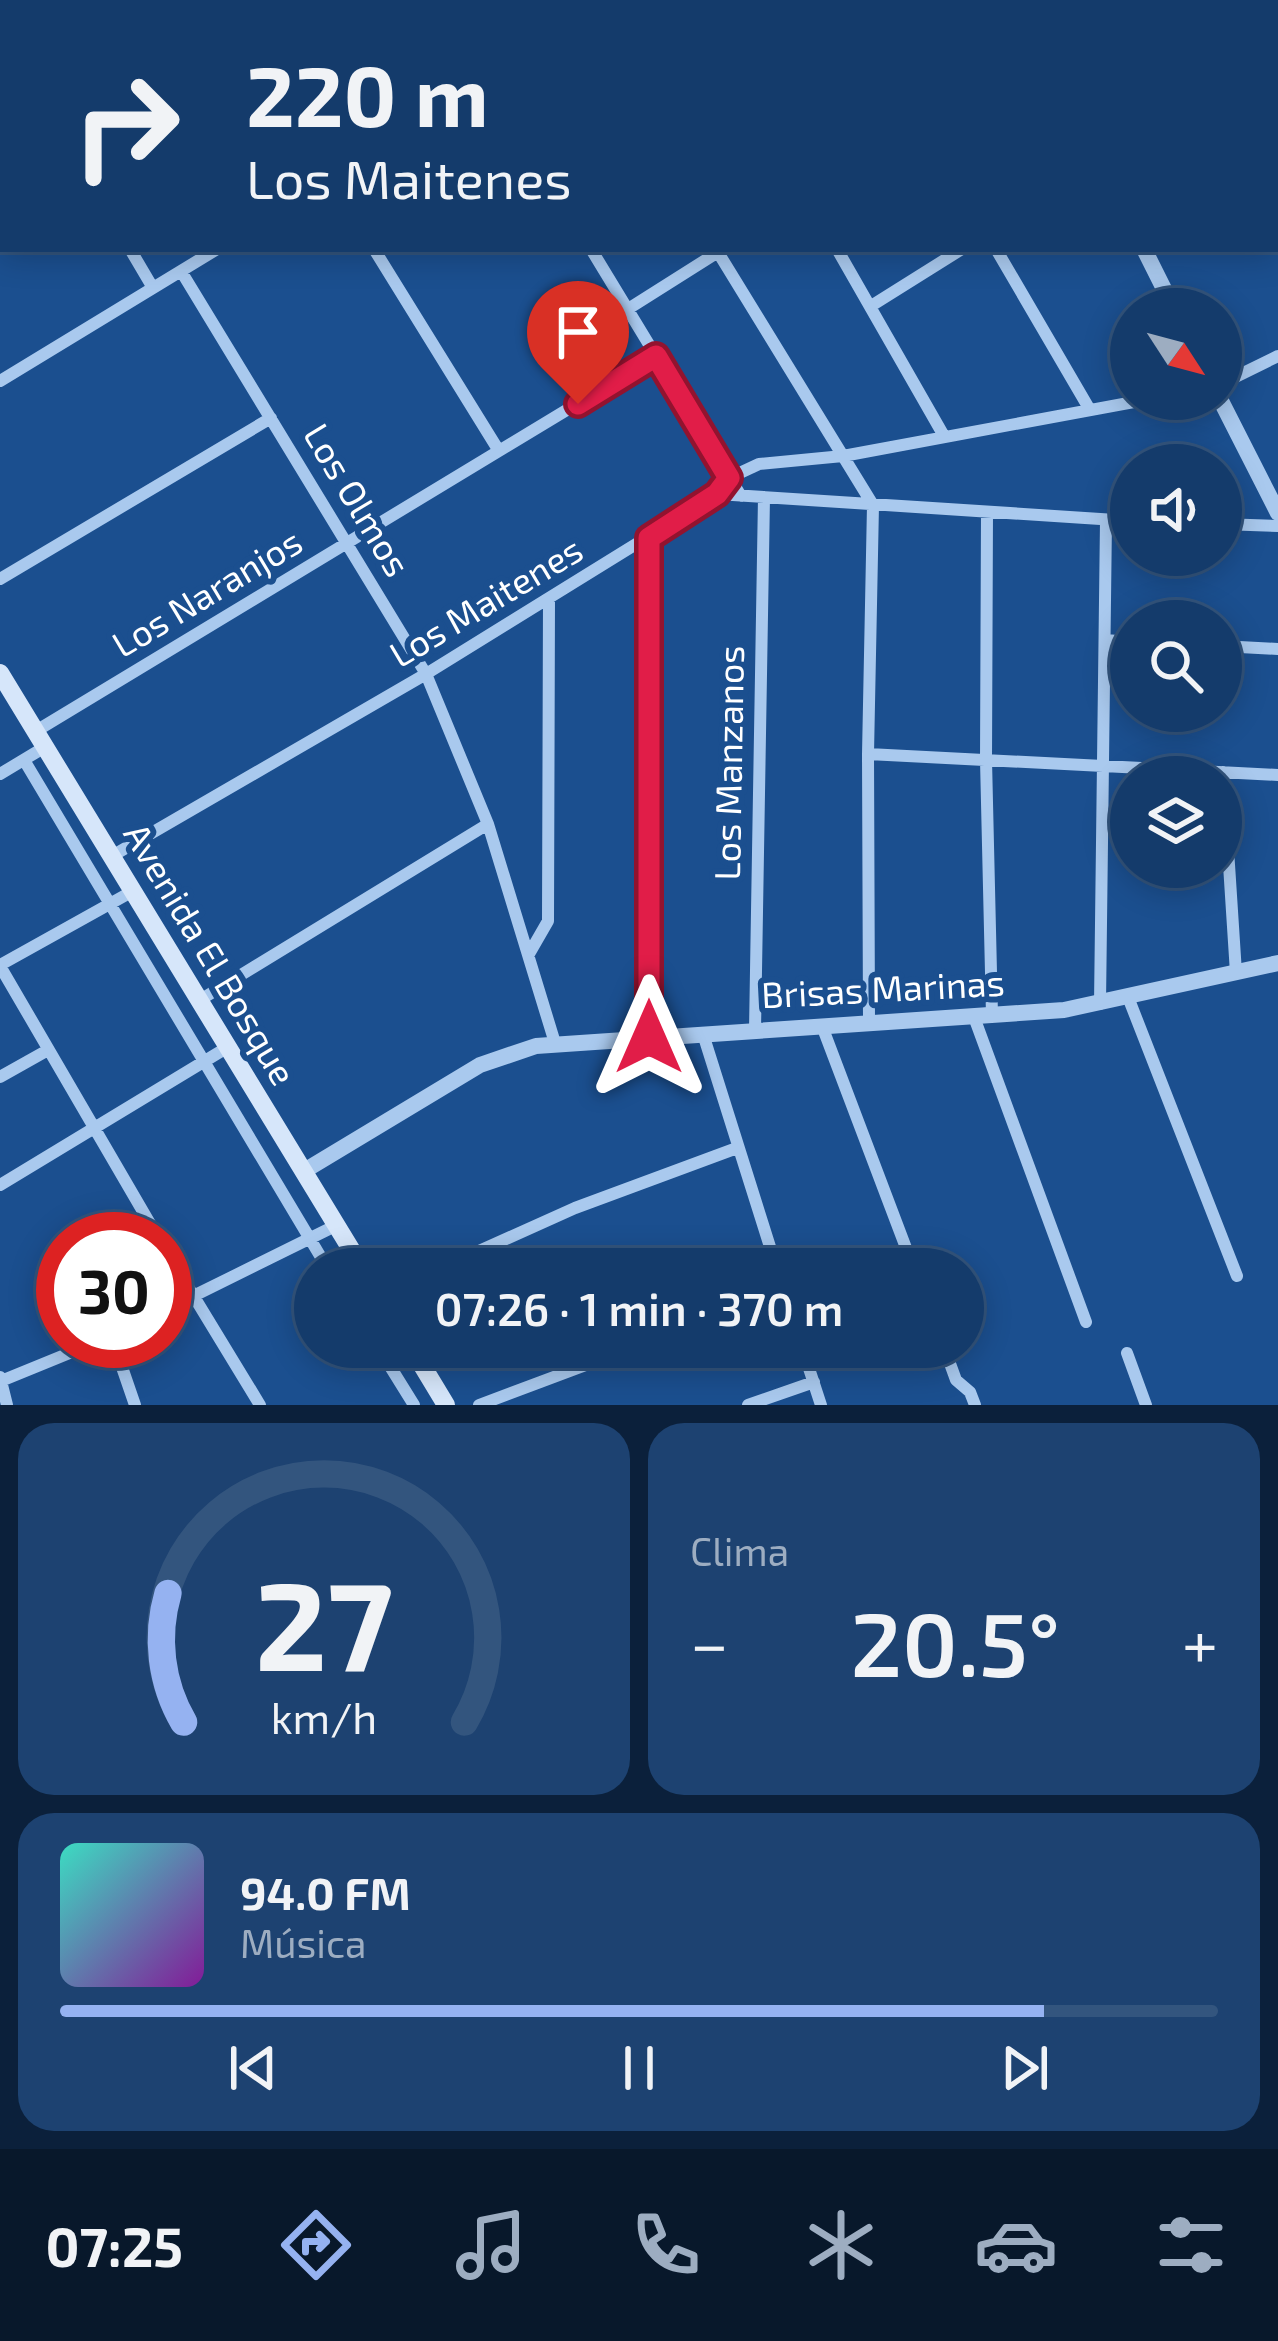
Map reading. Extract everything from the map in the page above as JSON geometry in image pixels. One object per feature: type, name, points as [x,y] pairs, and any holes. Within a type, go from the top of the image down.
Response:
[{"type":"main road","name":"Avenida El Bosque","points":[[0,673],[351,1248]]},
{"type":"main road","points":[[424,1368],[446,1405]]},
{"type":"street","points":[[132,252],[153,288]]},
{"type":"street","points":[[0,381],[212,252]]},
{"type":"street","points":[[376,252],[500,451]]},
{"type":"street","points":[[593,252],[741,496]]},
{"type":"street","points":[[628,309],[716,252]]},
{"type":"street","points":[[720,252],[873,505],[869,1024]]},
{"type":"street","points":[[839,252],[944,436]]},
{"type":"street","points":[[871,306],[957,252]]},
{"type":"street","points":[[998,252],[1090,410]]},
{"type":"street","points":[[1146,252],[1164,288]]},
{"type":"street","name":"Los Olmos","points":[[181,271],[426,674],[488,824],[555,1042]]},
{"type":"street","name":"Los Naranjos","points":[[0,774],[24,760],[40,739],[348,542],[656,356]]},
{"type":"street","points":[[1242,374],[1278,356]]},
{"type":"street","points":[[717,494],[729,478],[759,464],[843,456],[1110,406]]},
{"type":"street","points":[[0,578],[271,418]]},
{"type":"street","points":[[1231,420],[1278,513]]},
{"type":"street","points":[[717,494],[1110,520]]},
{"type":"street","name":"Los Maitenes","points":[[112,856],[426,674],[717,494]]},
{"type":"street","name":"Los Manzanos","points":[[755,1030],[764,497]]},
{"type":"street","points":[[987,512],[983,1016],[1086,1322]]},
{"type":"street","points":[[1100,1004],[1106,520]]},
{"type":"street","points":[[1242,525],[1278,526]]},
{"type":"street","points":[[649,538],[649,1037]]},
{"type":"street","points":[[529,954],[548,921],[549,598]]},
{"type":"street","points":[[1105,640],[1110,640]]},
{"type":"street","points":[[1242,647],[1278,649]]},
{"type":"street","points":[[868,754],[1110,766]]},
{"type":"street","name":"Avenida El Bosque","points":[[24,760],[315,1248]]},
{"type":"street","points":[[1242,773],[1278,775]]},
{"type":"street","points":[[200,1000],[488,824]]},
{"type":"street","points":[[1231,888],[1236,973]]},
{"type":"street","points":[[133,891],[0,966],[144,1212]]},
{"type":"street","name":"Brisas Marinas","points":[[304,1171],[480,1065],[555,1042],[869,1024],[1100,1004],[1278,963]]},
{"type":"street","points":[[1128,998],[1237,1276]]},
{"type":"street","points":[[822,1026],[906,1248]]},
{"type":"street","points":[[703,1034],[770,1248]]},
{"type":"street","points":[[0,1185],[228,1047]]},
{"type":"street","points":[[0,1077],[48,1050]]},
{"type":"street","points":[[485,1248],[574,1208],[737,1148]]},
{"type":"street","points":[[260,1405],[192,1296],[337,1225]]},
{"type":"street","points":[[1127,1353],[1146,1405]]},
{"type":"street","points":[[7,1405],[0,1378],[36,1365]]},
{"type":"street","points":[[122,1368],[134,1405]]},
{"type":"street","points":[[391,1368],[414,1405]]},
{"type":"street","points":[[479,1405],[578,1368]]},
{"type":"street","points":[[809,1368],[821,1405]]},
{"type":"street","points":[[952,1368],[972,1399]]},
{"type":"street","points":[[748,1405],[814,1382]]},
{"type":"route","points":[[578,404],[656,356],[729,478],[717,494],[649,538],[649,1037]]}]
